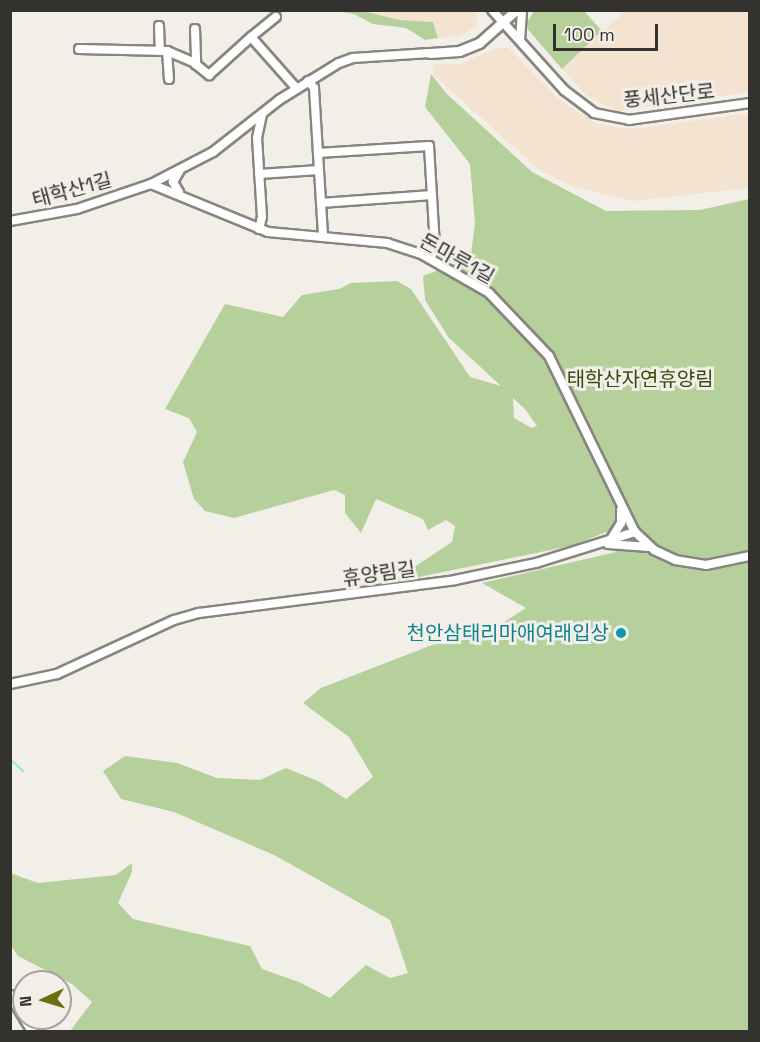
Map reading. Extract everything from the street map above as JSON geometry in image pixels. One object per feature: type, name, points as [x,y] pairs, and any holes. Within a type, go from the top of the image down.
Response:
[{"type":"street","name":"풍세산단로","points":[[492,10],[576,102],[609,118],[629,120],[750,103]]},
{"type":"street","points":[[151,184],[181,169],[238,133],[308,81],[353,58],[459,51],[479,43],[516,10]]},
{"type":"street","points":[[520,42],[522,10]]},
{"type":"street","points":[[79,49],[163,51],[196,65],[209,75],[276,17]]},
{"type":"street","points":[[159,26],[169,79]]},
{"type":"street","points":[[195,29],[196,65]]},
{"type":"street","points":[[251,37],[297,89]]},
{"type":"street","points":[[308,81],[314,88],[323,236]]},
{"type":"street","points":[[259,229],[262,217],[257,138],[262,115]]},
{"type":"street","points":[[238,133],[257,138]]},
{"type":"street","points":[[318,153],[429,146],[435,248],[430,259]]},
{"type":"street","points":[[181,169],[173,182],[182,196]]},
{"type":"street","points":[[259,174],[319,170]]},
{"type":"street","name":"태학산1길","points":[[11,221],[77,209],[151,184]]},
{"type":"street","name":"돈마루1길","points":[[151,184],[259,229],[387,243],[430,259],[489,293],[549,356],[621,508],[635,532]]},
{"type":"street","points":[[321,203],[432,195]]},
{"type":"street","points":[[606,542],[617,534],[621,508]]},
{"type":"street","points":[[635,532],[652,548],[675,560],[706,565],[750,556]]},
{"type":"street","name":"휴양림길","points":[[10,684],[57,674],[174,620],[199,613],[455,580],[594,546],[635,532]]},
{"type":"street","points":[[594,546],[620,543],[652,548]]},
{"type":"shaded area","points":[[474,10],[478,15],[475,28],[459,36],[438,38],[433,22],[400,20],[363,11]]},
{"type":"shaded area","points":[[625,11],[749,11],[749,92],[618,111],[589,98],[562,69]]},
{"type":"shaded area","points":[[495,48],[509,48],[560,100],[597,124],[632,129],[749,113],[749,188],[633,201],[574,187],[542,172],[433,75],[434,64],[460,64]]},
{"type":"green space","points":[[335,11],[363,11],[399,20],[433,22],[438,38],[425,40],[406,28],[373,24],[354,14]]},
{"type":"green space","points":[[534,11],[584,11],[602,31],[562,69],[525,26]]},
{"type":"green space","name":"태학산자연휴양림","points":[[431,74],[447,94],[532,172],[606,211],[700,210],[749,199],[749,1031],[70,1031],[92,1002],[72,984],[72,970],[45,970],[18,956],[11,946],[10,873],[38,883],[116,875],[132,863],[132,872],[118,903],[133,919],[250,946],[262,969],[299,982],[330,998],[366,965],[390,978],[408,973],[390,920],[276,856],[174,812],[121,799],[103,771],[125,756],[177,763],[217,778],[260,780],[286,768],[320,782],[346,799],[373,777],[349,737],[303,703],[321,688],[432,645],[481,637],[526,608],[482,583],[616,552],[606,532],[575,545],[390,583],[452,542],[455,526],[446,520],[428,530],[423,519],[376,499],[361,533],[345,513],[345,495],[334,490],[234,518],[205,511],[194,499],[183,462],[197,432],[189,418],[165,409],[225,304],[283,317],[302,295],[339,289],[351,283],[397,281],[411,289],[470,377],[501,386],[449,338],[425,300],[423,276],[475,256],[471,254],[475,223],[470,164],[425,107]],"holes":[[[513,398],[525,409],[537,426],[531,428],[514,418]]]},
{"type":"waterway","points":[[10,759],[23,771]]},
{"type":"place","name":"천안삼태리마애여래입상","points":[[621,633]]}]
